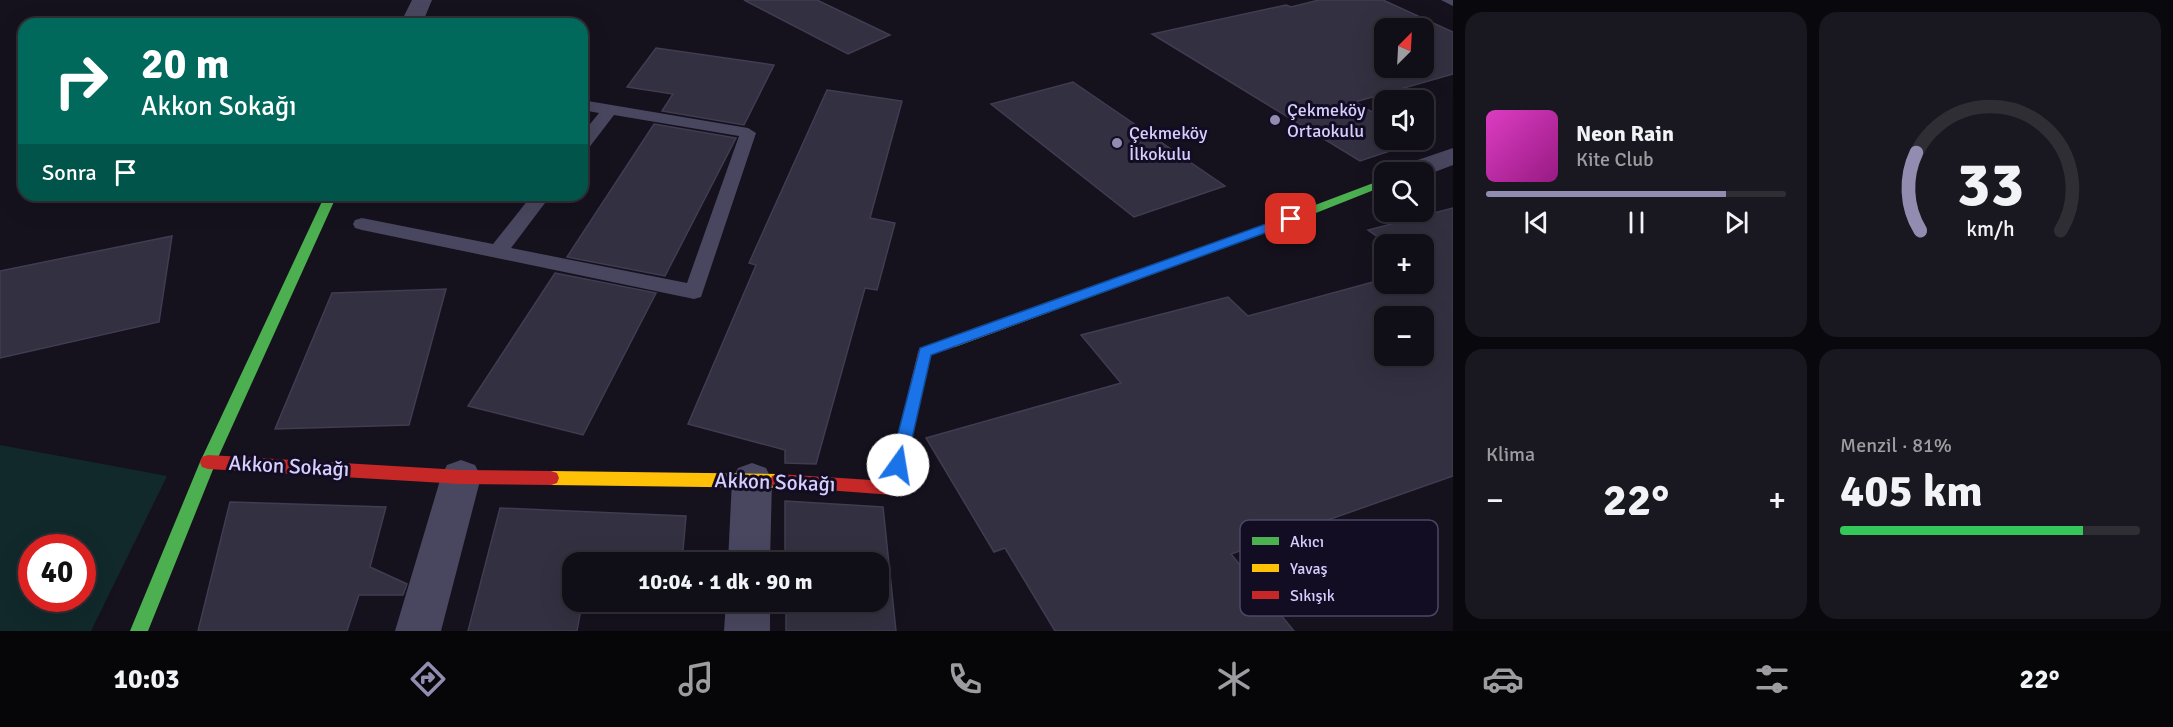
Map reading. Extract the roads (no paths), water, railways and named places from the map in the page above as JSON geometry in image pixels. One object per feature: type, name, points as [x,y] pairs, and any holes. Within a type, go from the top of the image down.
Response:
[{"type":"street","points":[[414,18],[422,0]]},
{"type":"street","points":[[1434,163],[1453,156]]},
{"type":"street","name":"Akkon Sokağı","points":[[208,462],[461,477],[752,480],[893,488],[925,352],[1291,219],[1374,186]]},
{"type":"street","points":[[139,631],[208,462],[328,201]]},
{"type":"street","points":[[418,631],[461,477]]},
{"type":"street","points":[[749,552],[752,480]]},
{"type":"street","points":[[747,631],[748,612]]},
{"type":"lane","points":[[1448,0],[1453,2]]},
{"type":"lane","points":[[362,224],[694,292],[748,133],[588,106]]},
{"type":"lane","points":[[588,137],[610,110]]},
{"type":"lane","points":[[497,252],[537,201]]},
{"type":"place","name":"Çekmeköy Ortaokulu","points":[[1275,120]]},
{"type":"place","name":"Çekmeköy İlkokulu","points":[[1117,143]]}]
